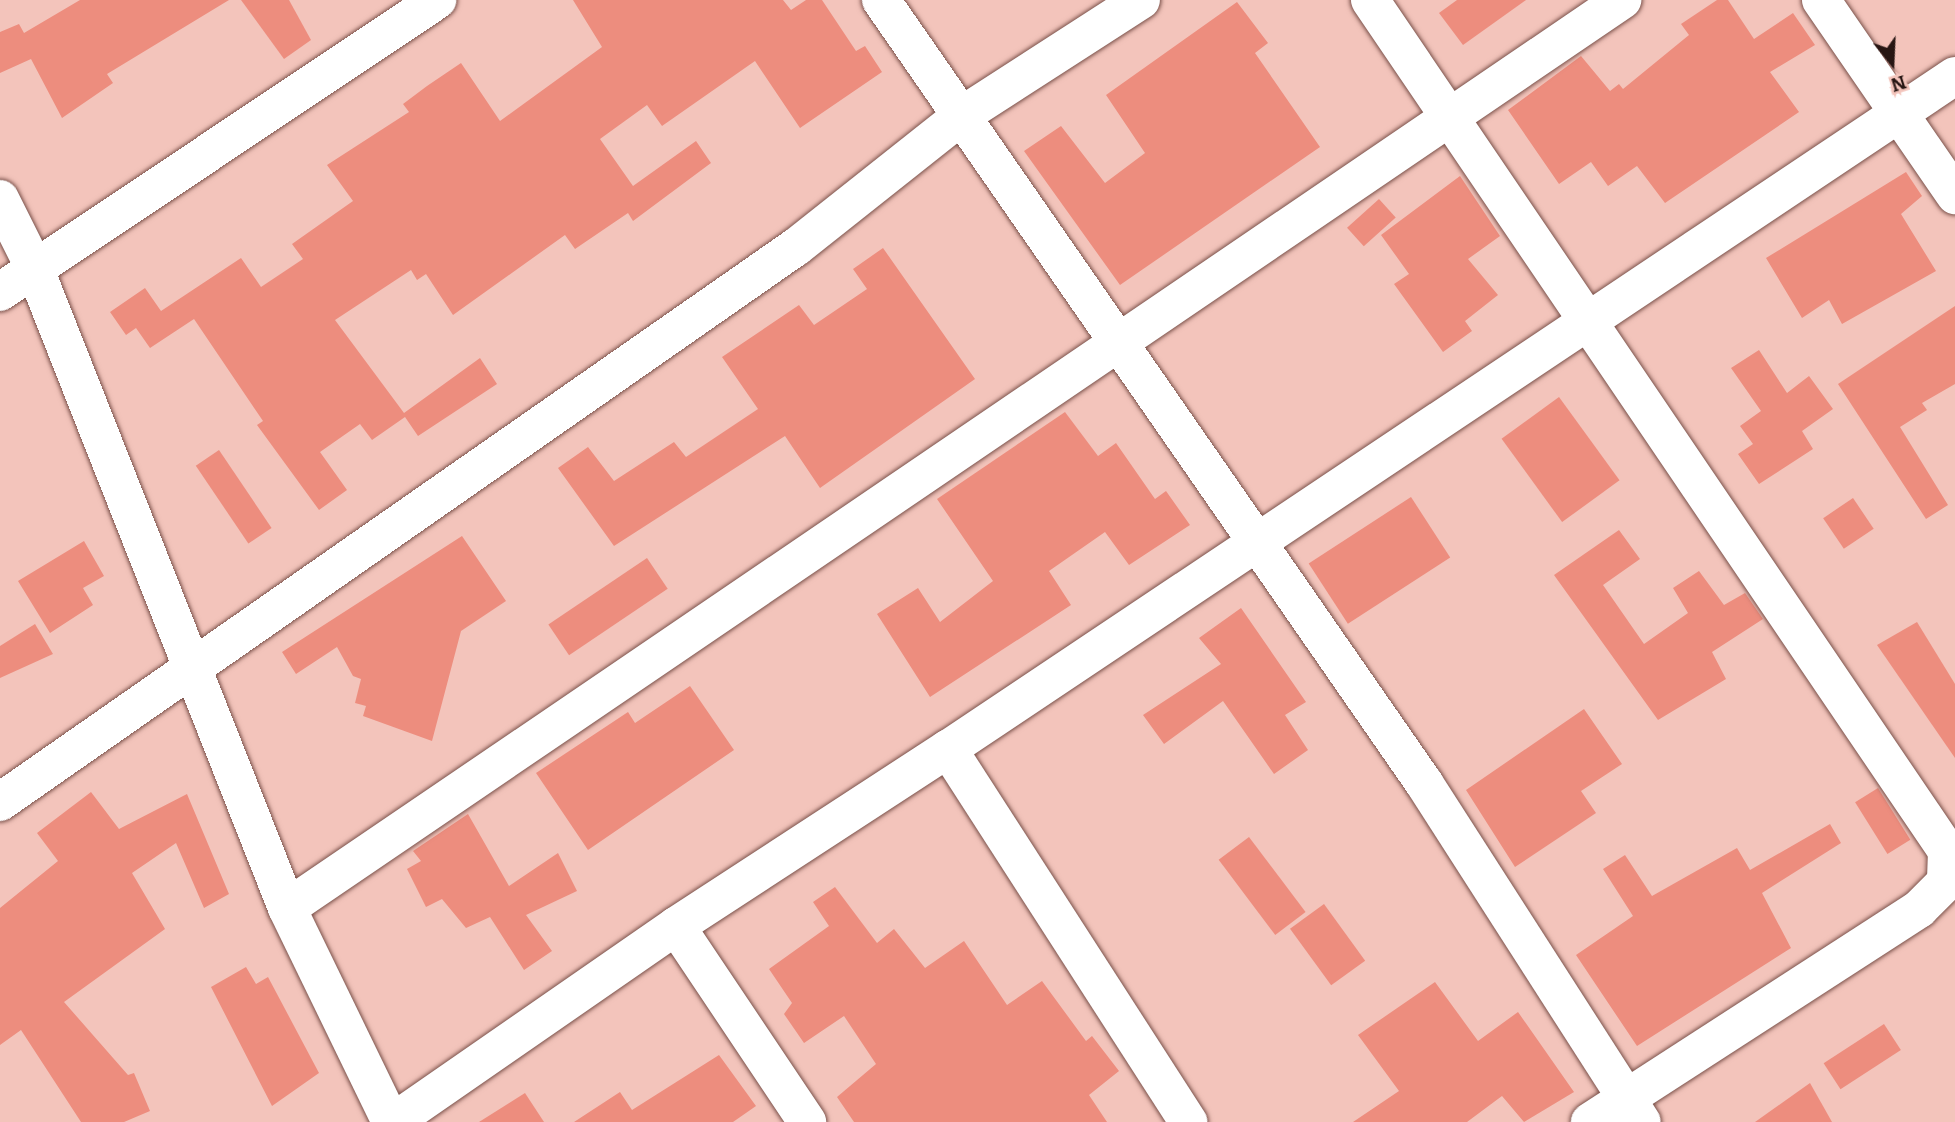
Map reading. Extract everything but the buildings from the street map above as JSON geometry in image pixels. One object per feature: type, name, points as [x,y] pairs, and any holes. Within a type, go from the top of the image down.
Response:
[{"type":"street","points":[[0,292],[33,267],[437,0]]},
{"type":"street","points":[[881,0],[1117,347],[1257,542],[1424,783],[1634,1110]]},
{"type":"street","points":[[0,802],[192,663],[796,247],[961,116],[1141,0]]},
{"type":"street","points":[[1370,0],[1947,851],[1946,882],[1919,909],[1634,1110],[1590,1122]]},
{"type":"street","points":[[287,908],[1451,120],[1622,0]]},
{"type":"street","points":[[1821,0],[1902,114],[1955,195]]},
{"type":"street","points":[[0,200],[33,267],[287,908],[392,1122],[676,926],[948,750],[1955,76]]},
{"type":"street","points":[[948,750],[1188,1122]]},
{"type":"street","points":[[676,926],[807,1122]]}]
